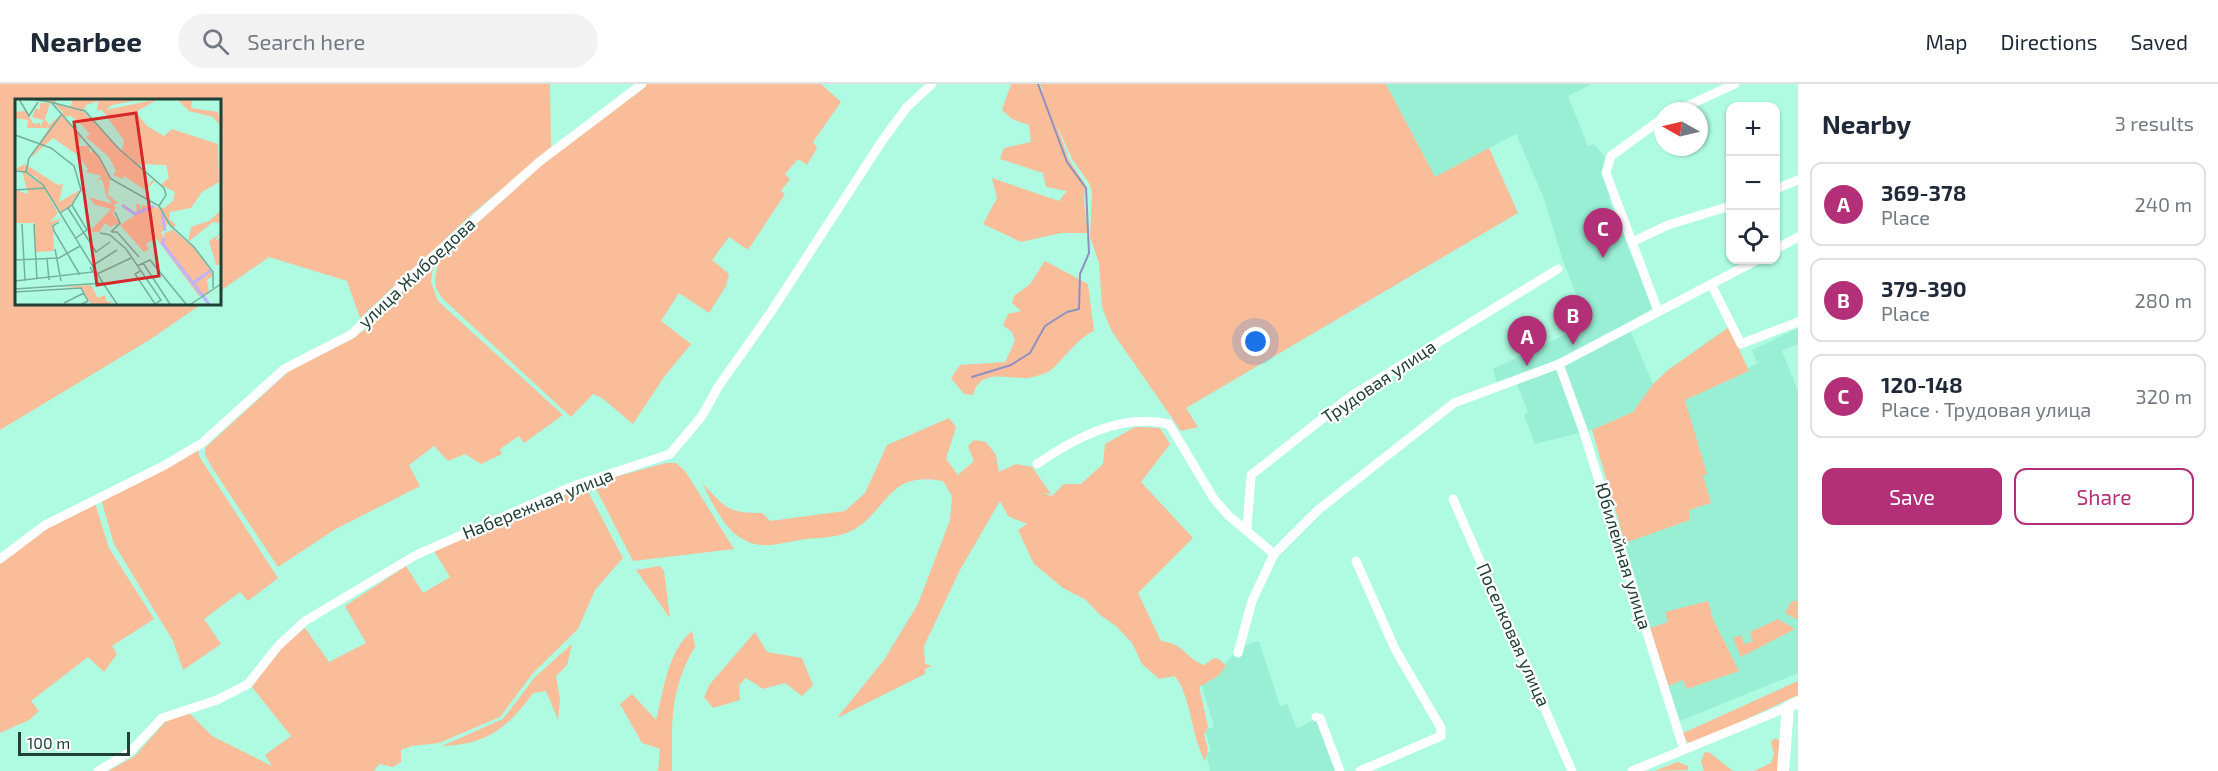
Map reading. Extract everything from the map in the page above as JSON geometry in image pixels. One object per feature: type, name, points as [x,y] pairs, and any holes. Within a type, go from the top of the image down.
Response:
[{"type":"main road","points":[[1783,771],[1793,704]]},
{"type":"street","name":"улица Жибоедова","points":[[0,559],[45,525],[165,465],[202,442],[284,369],[352,334],[410,277],[539,162],[642,84]]},
{"type":"street","name":"Набережная улица","points":[[98,771],[130,752],[162,718],[217,700],[248,684],[278,645],[305,621],[416,555],[573,486],[670,454],[702,416],[718,387],[771,312],[882,141],[907,107],[932,84]]},
{"type":"street","points":[[1696,102],[1735,84]]},
{"type":"street","points":[[1654,125],[1611,156],[1606,173],[1658,311]]},
{"type":"street","points":[[1780,187],[1798,180]]},
{"type":"street","points":[[1632,242],[1668,225],[1726,208]]},
{"type":"street","points":[[1780,247],[1798,237]]},
{"type":"street","points":[[1238,653],[1252,601],[1274,554],[1318,510],[1454,403],[1559,364],[1749,264]]},
{"type":"street","name":"Трудовая улица","points":[[1247,528],[1251,475],[1351,396],[1558,269]]},
{"type":"street","points":[[1710,284],[1741,344],[1798,322]]},
{"type":"street","name":"Юбилейная улица","points":[[1559,364],[1583,430],[1684,750]]},
{"type":"street","points":[[1037,464],[1071,441],[1105,428],[1131,422],[1169,424],[1214,499],[1228,515],[1247,528],[1274,554]]},
{"type":"street","name":"Поселковая улица","points":[[1454,499],[1572,771]]},
{"type":"street","points":[[1356,561],[1395,649],[1441,728],[1441,736],[1360,771]]},
{"type":"street","points":[[1632,771],[1793,704]]},
{"type":"street","points":[[1316,717],[1320,718],[1340,771]]},
{"type":"shaded area","points":[[0,84],[550,84],[551,148],[472,214],[360,318],[347,281],[269,257],[220,291],[220,99],[15,99],[15,304],[202,304],[151,339],[0,430]]},
{"type":"shaded area","points":[[646,84],[821,84],[841,102],[813,142],[817,148],[807,165],[798,159],[785,174],[790,179],[781,191],[785,194],[748,250],[729,237],[712,260],[729,274],[726,286],[709,313],[679,293],[661,321],[691,344],[664,377],[633,424],[602,398],[593,394],[571,417],[442,298],[436,288],[435,278],[441,252],[546,161]]},
{"type":"shaded area","points":[[1011,84],[1037,84],[1043,92],[1040,84],[1386,84],[1435,177],[1489,148],[1518,213],[1186,408],[1198,427],[1181,431],[1111,330],[1102,307],[1099,263],[1090,237],[1092,193],[1089,183],[1072,159],[1056,123],[1069,160],[1085,184],[1084,202],[1088,233],[1061,233],[1021,242],[983,224],[997,198],[992,178],[1059,201],[1067,191],[1046,187],[1043,173],[1000,159],[1004,148],[1031,142],[1029,125],[1012,119],[1002,110]]},
{"type":"shaded area","points":[[1386,84],[1592,84],[1568,96],[1588,146],[1594,144],[1605,157],[1602,171],[1610,193],[1609,200],[1653,308],[1630,321],[1631,332],[1653,384],[1633,412],[1592,430],[1535,444],[1524,415],[1528,412],[1517,384],[1499,391],[1493,369],[1588,324],[1562,258],[1544,199],[1516,134],[1435,177]]},
{"type":"shaded area","points":[[434,259],[431,282],[438,301],[563,415],[524,443],[519,436],[500,449],[502,454],[481,464],[465,454],[448,461],[434,446],[409,465],[420,486],[334,530],[278,567],[213,469],[205,455],[205,448],[288,372],[365,330]]},
{"type":"shaded area","points":[[1045,261],[1088,284],[1094,331],[1080,340],[1056,366],[1046,373],[1029,378],[987,378],[976,387],[973,395],[964,394],[951,378],[960,365],[1005,362],[1015,341],[1012,332],[1003,325],[1008,314],[1021,311],[1012,303],[1014,296],[1030,284]]},
{"type":"shaded area","points":[[1729,327],[1749,371],[1685,400],[1707,474],[1703,476],[1711,503],[1689,510],[1690,520],[1625,543],[1592,430],[1633,412],[1653,384],[1668,370]]},
{"type":"shaded area","points":[[1798,328],[1798,344],[1782,351],[1798,391],[1798,673],[1678,722],[1666,687],[1683,680],[1687,688],[1739,671],[1713,619],[1708,601],[1665,613],[1668,622],[1650,628],[1625,543],[1690,520],[1689,511],[1703,476],[1707,474],[1684,400],[1749,371],[1748,368],[1769,358],[1757,363],[1752,350]]},
{"type":"shaded area","points":[[949,418],[956,427],[946,459],[958,475],[974,461],[968,446],[974,440],[986,442],[996,455],[999,472],[1016,464],[1032,467],[1051,494],[1041,493],[1052,496],[1064,484],[1081,484],[1103,464],[1105,444],[1135,427],[1160,428],[1170,444],[1141,482],[1193,538],[1138,593],[1161,641],[1175,645],[1204,665],[1214,658],[1219,659],[1226,666],[1218,676],[1199,687],[1208,727],[1204,735],[1208,749],[1205,761],[1196,739],[1185,695],[1175,676],[1159,679],[1142,664],[1132,643],[1116,626],[1100,615],[1086,600],[1063,588],[1034,564],[1018,530],[1027,524],[1008,516],[1000,501],[960,570],[924,646],[925,664],[932,666],[925,669],[925,674],[837,718],[884,660],[918,604],[950,520],[952,496],[943,481],[925,479],[911,481],[892,493],[867,520],[850,532],[831,537],[760,545],[739,537],[731,530],[702,483],[728,507],[741,512],[762,513],[770,521],[845,511],[865,493],[887,445]]},
{"type":"shaded area","points":[[198,448],[199,456],[278,578],[248,601],[240,592],[204,619],[221,644],[183,670],[173,641],[114,544],[101,499]]},
{"type":"shaded area","points":[[666,463],[676,463],[685,471],[734,549],[633,561],[593,483]]},
{"type":"shaded area","points":[[585,486],[623,558],[595,590],[578,629],[533,673],[500,717],[439,743],[412,746],[401,750],[401,762],[393,767],[379,764],[374,771],[108,771],[135,756],[166,721],[189,713],[212,736],[272,766],[265,755],[291,736],[252,687],[282,647],[305,628],[329,662],[366,643],[345,606],[406,566],[423,593],[450,577],[434,551]]},
{"type":"shaded area","points":[[95,503],[109,548],[154,619],[112,646],[117,654],[104,672],[88,657],[31,701],[39,711],[29,720],[0,733],[0,564],[46,529]]},
{"type":"shaded area","points":[[660,566],[664,571],[670,618],[636,570]]},
{"type":"shaded area","points":[[1798,600],[1798,620],[1785,613],[1791,602]]},
{"type":"shaded area","points":[[1708,601],[1713,619],[1739,671],[1687,689],[1683,680],[1666,687],[1650,628],[1668,622],[1665,612]]},
{"type":"shaded area","points":[[1778,619],[1795,629],[1741,657],[1733,638],[1741,635],[1744,644],[1753,641],[1750,632]]},
{"type":"shaded area","points":[[692,631],[695,647],[680,678],[676,693],[672,771],[658,771],[660,749],[642,743],[620,704],[632,694],[656,720],[672,660]]},
{"type":"shaded area","points":[[755,632],[767,652],[802,658],[813,685],[802,696],[785,683],[763,689],[746,678],[739,685],[740,700],[713,708],[704,697],[710,684]]},
{"type":"shaded area","points":[[1259,641],[1280,706],[1287,704],[1297,729],[1316,718],[1337,771],[1210,771],[1206,753],[1211,751],[1205,730],[1214,727],[1201,683],[1222,667],[1241,646]]},
{"type":"shaded area","points":[[572,644],[567,665],[556,676],[560,699],[558,720],[546,691],[533,693],[514,716],[495,732],[471,742],[442,746],[503,719],[535,677]]},
{"type":"shaded area","points":[[1798,681],[1798,695],[1693,744],[1686,741],[1683,733]]},
{"type":"shaded area","points":[[1775,738],[1781,741],[1779,771],[1754,771],[1771,763],[1774,754],[1771,742]]},
{"type":"shaded area","points":[[1705,752],[1710,753],[1733,771],[1704,771],[1701,761]]},
{"type":"shaded area","points":[[1678,762],[1688,766],[1688,770],[1654,771]]},
{"type":"waterway","points":[[972,377],[1011,365],[1030,353],[1045,326],[1067,312],[1079,309],[1080,274],[1089,253],[1086,188],[1067,162],[1038,84]]},
{"type":"place","name":"120-148","points":[[1603,258]]},
{"type":"place","name":"379-390","points":[[1573,345]]},
{"type":"place","name":"369-378","points":[[1527,366]]}]
